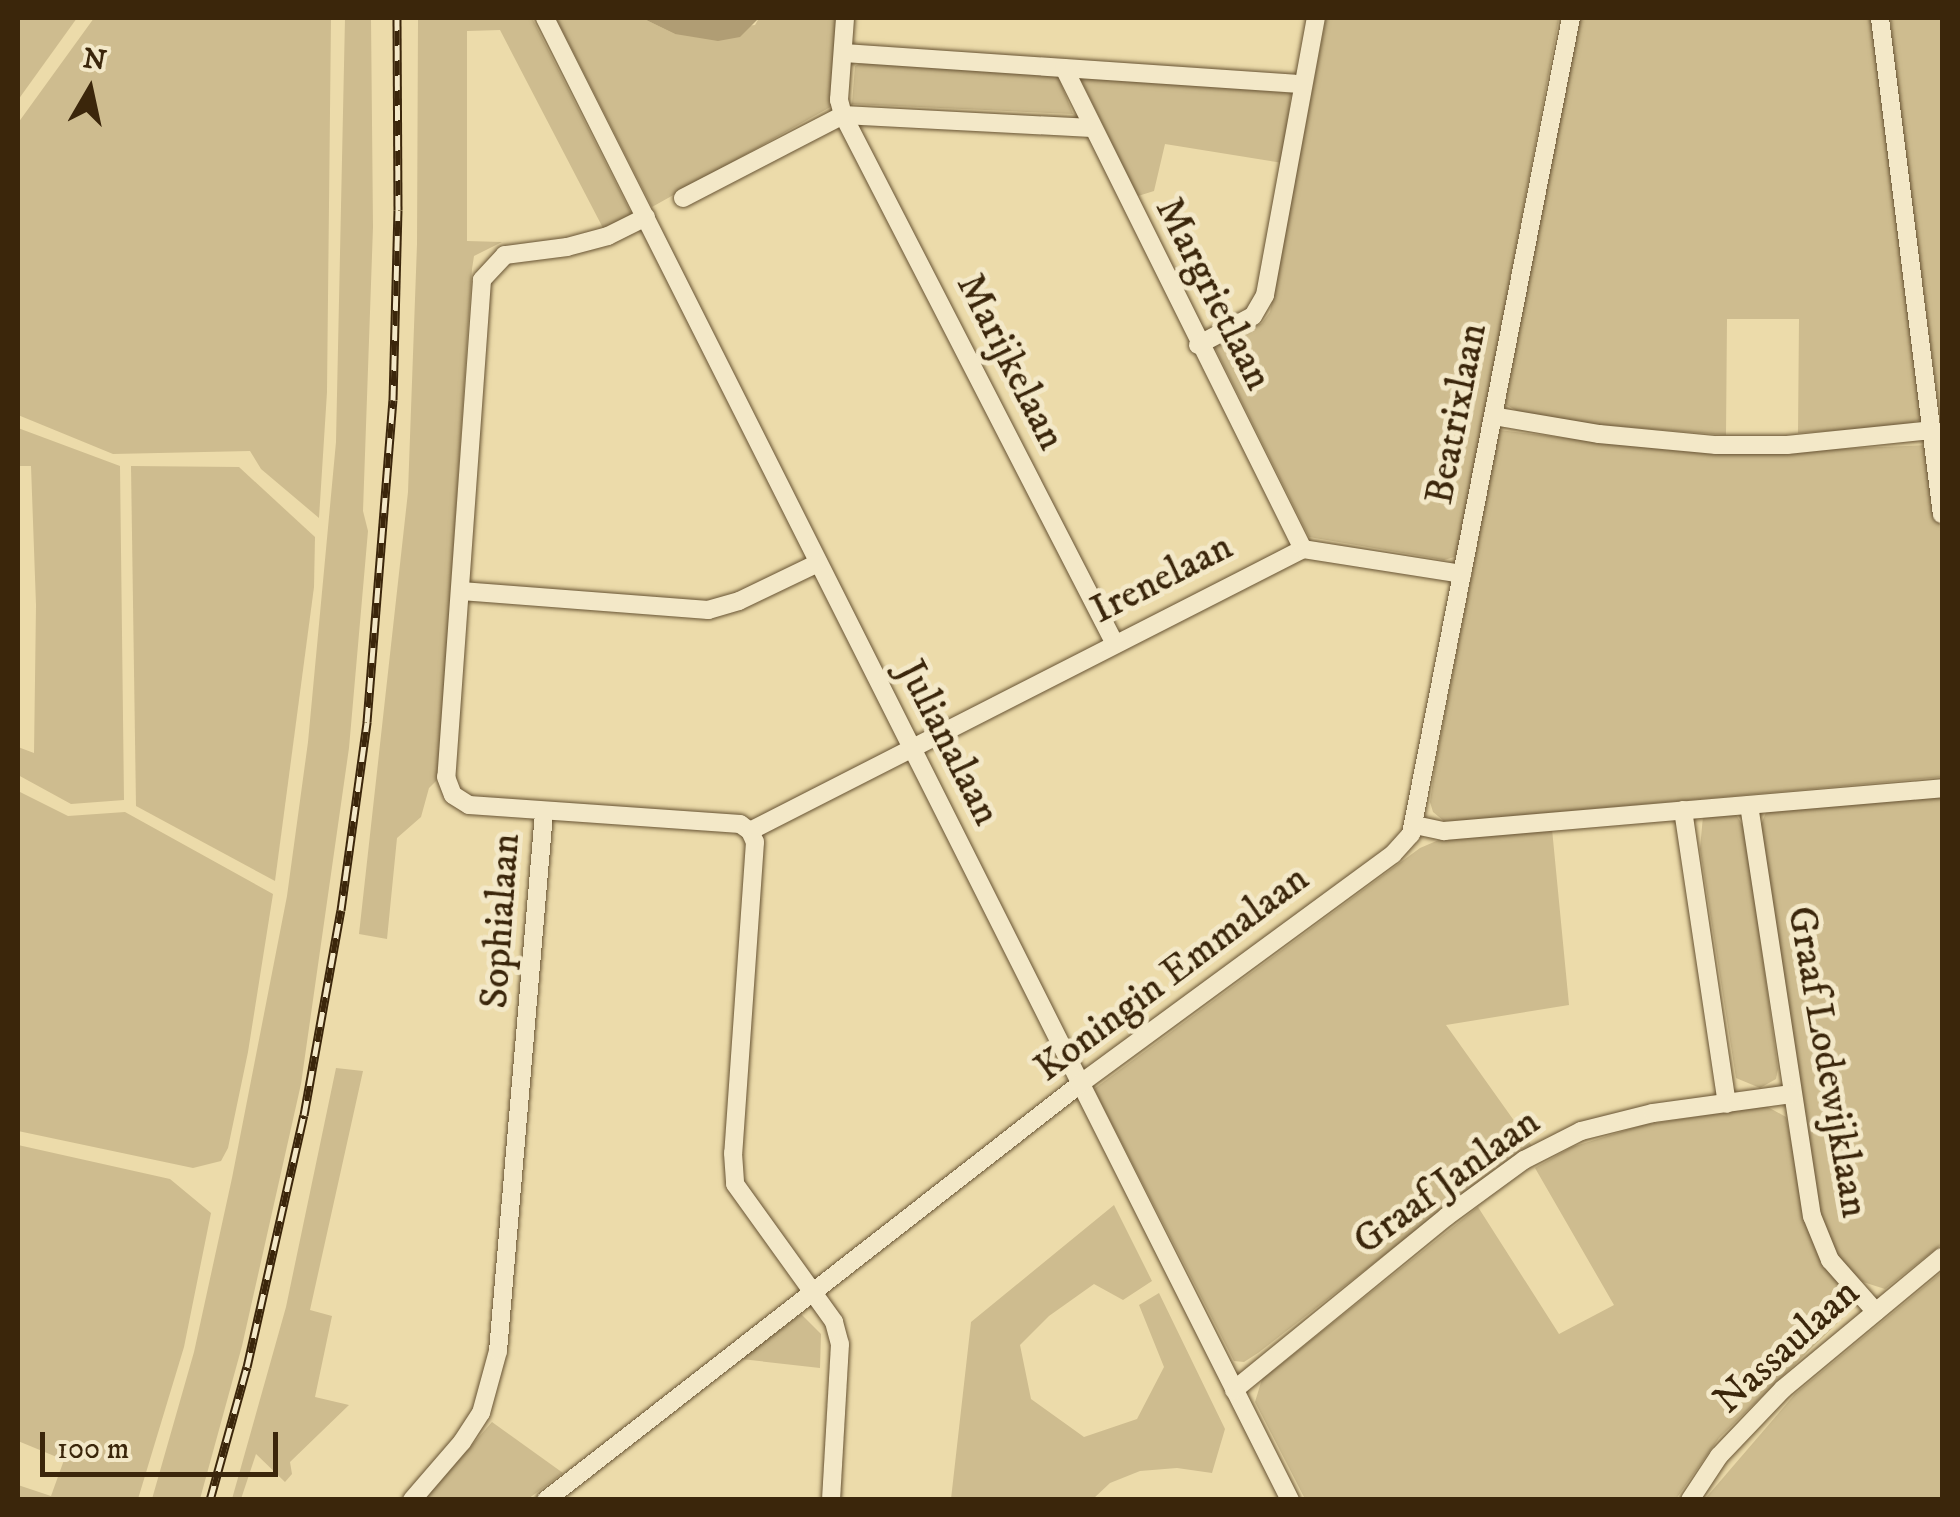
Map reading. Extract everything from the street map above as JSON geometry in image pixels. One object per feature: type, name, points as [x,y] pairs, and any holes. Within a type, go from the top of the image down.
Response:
[{"type":"street","name":"Julianalaan","points":[[545,18],[1290,1500]]},
{"type":"street","points":[[843,115],[840,100],[846,18]]},
{"type":"street","points":[[1198,345],[1253,316],[1260,307],[1316,18]]},
{"type":"street","name":"Beatrixlaan","points":[[1414,825],[1571,18]]},
{"type":"street","points":[[1880,18],[1942,514]]},
{"type":"street","points":[[844,53],[1302,84]]},
{"type":"street","name":"Margrietlaan","points":[[1064,68],[1198,345],[1303,549]]},
{"type":"street","points":[[683,198],[843,115],[1092,128]]},
{"type":"street","name":"Marijkelaan","points":[[843,115],[1114,642]]},
{"type":"street","name":"Sophialaan","points":[[412,1500],[462,1442],[480,1413],[498,1351],[544,813],[469,804],[453,795],[446,777],[482,280],[505,255],[567,247],[608,236],[646,217]]},
{"type":"street","points":[[1493,416],[1599,434],[1716,445],[1787,445],[1931,430]]},
{"type":"street","points":[[1303,549],[1462,574]]},
{"type":"street","name":"Irenelaan","points":[[750,831],[910,746],[1303,549]]},
{"type":"street","points":[[461,591],[708,610],[739,601],[818,562]]},
{"type":"street","points":[[1414,825],[1444,831],[1942,788]]},
{"type":"street","name":"Graaf Lodewijklaan","points":[[1749,805],[1812,1216],[1830,1260],[1876,1312]]},
{"type":"street","points":[[1683,810],[1727,1104]]},
{"type":"street","points":[[544,813],[740,824],[750,831],[755,842],[734,1184],[834,1322],[840,1344],[831,1500]]},
{"type":"street","name":"Koningin Emmalaan","points":[[546,1500],[1080,1084],[1392,854],[1414,825]]},
{"type":"street","name":"Graaf Janlaan","points":[[1234,1390],[1446,1217],[1524,1160],[1581,1132],[1653,1113],[1792,1094]]},
{"type":"street","name":"Nassaulaan","points":[[1690,1500],[1718,1456],[1784,1389],[1942,1257]]},
{"type":"shaded area","points":[[18,18],[77,18],[18,100]]},
{"type":"shaded area","points":[[94,18],[331,18],[327,392],[319,518],[261,469],[250,451],[113,454],[18,415],[18,123]]},
{"type":"shaded area","points":[[345,18],[371,18],[373,227],[363,511],[368,531],[349,748],[301,1084],[242,1346],[200,1499],[152,1499],[194,1352],[232,1178],[287,896],[308,742],[336,442]]},
{"type":"shaded area","points":[[418,18],[532,18],[632,215],[603,228],[500,30],[467,31],[467,241],[502,242],[474,256],[438,779],[429,788],[421,817],[397,838],[387,939],[359,934],[408,492],[417,244]]},
{"type":"shaded area","points":[[556,18],[642,18],[675,34],[755,25],[759,18],[837,18],[834,105],[652,207]]},
{"type":"shaded area","points":[[642,18],[759,18],[740,37],[718,41],[675,34]]},
{"type":"shaded area","points":[[1326,18],[1559,18],[1458,556],[1444,560],[1309,537],[1214,346],[1262,323],[1270,312]]},
{"type":"shaded area","points":[[1578,18],[1871,18],[1925,418],[1903,426],[1798,433],[1799,319],[1727,319],[1726,435],[1600,425],[1519,412],[1505,404]]},
{"type":"shaded area","points":[[1891,18],[1942,18],[1942,433],[1892,52]]},
{"type":"shaded area","points":[[863,62],[1058,76],[1073,114],[852,104],[855,66]]},
{"type":"shaded area","points":[[1079,76],[1291,93],[1283,163],[1165,144],[1154,191],[1138,196]]},
{"type":"shaded area","points":[[18,428],[120,466],[124,800],[71,804],[18,775],[18,747],[34,753],[36,605],[31,466],[18,466]]},
{"type":"shaded area","points":[[1499,430],[1678,451],[1745,453],[1929,445],[1942,543],[1942,777],[1444,821],[1433,812],[1430,802],[1435,766]]},
{"type":"shaded area","points":[[131,466],[239,467],[315,537],[314,587],[275,881],[136,806]]},
{"type":"shaded area","points":[[18,791],[68,816],[125,812],[273,894],[248,1052],[228,1148],[221,1161],[193,1168],[18,1131]]},
{"type":"shaded area","points":[[1942,794],[1942,1244],[1885,1289],[1863,1282],[1837,1258],[1818,1213],[1760,827],[1767,810]]},
{"type":"shaded area","points":[[1735,813],[1745,829],[1778,1069],[1776,1079],[1760,1088],[1736,1078],[1700,849],[1703,816]]},
{"type":"shaded area","points":[[1552,829],[1569,1005],[1446,1025],[1532,1146],[1494,1170],[1258,1353],[1244,1362],[1234,1361],[1094,1089],[1420,848],[1441,839]]},
{"type":"shaded area","points":[[336,1068],[363,1071],[310,1310],[332,1316],[315,1397],[349,1405],[290,1462],[292,1474],[285,1482],[256,1454],[241,1499],[232,1499],[286,1307]]},
{"type":"shaded area","points":[[1766,1106],[1786,1117],[1809,1229],[1856,1298],[1855,1306],[1719,1438],[1676,1499],[1305,1499],[1255,1402],[1262,1379],[1478,1207],[1559,1334],[1614,1305],[1535,1168],[1572,1147],[1643,1125]]},
{"type":"shaded area","points":[[18,1145],[170,1179],[211,1213],[184,1347],[138,1499],[18,1499],[18,1485],[51,1496],[64,1460],[18,1441]]},
{"type":"shaded area","points":[[1114,1205],[1152,1281],[1123,1300],[1094,1284],[1049,1316],[1020,1345],[1031,1399],[1084,1437],[1137,1419],[1164,1367],[1139,1305],[1159,1293],[1225,1429],[1212,1473],[1177,1468],[1140,1471],[1110,1483],[1093,1499],[951,1499],[971,1322]]},
{"type":"shaded area","points":[[1942,1272],[1942,1499],[1704,1500],[1795,1394]]},
{"type":"shaded area","points":[[801,1314],[821,1334],[820,1368],[741,1359]]},
{"type":"shaded area","points":[[492,1422],[563,1473],[528,1499],[425,1499]]},
{"type":"railway","points":[[210,1500],[247,1367],[304,1115],[341,910],[367,722],[393,400],[398,210],[397,18]]}]
